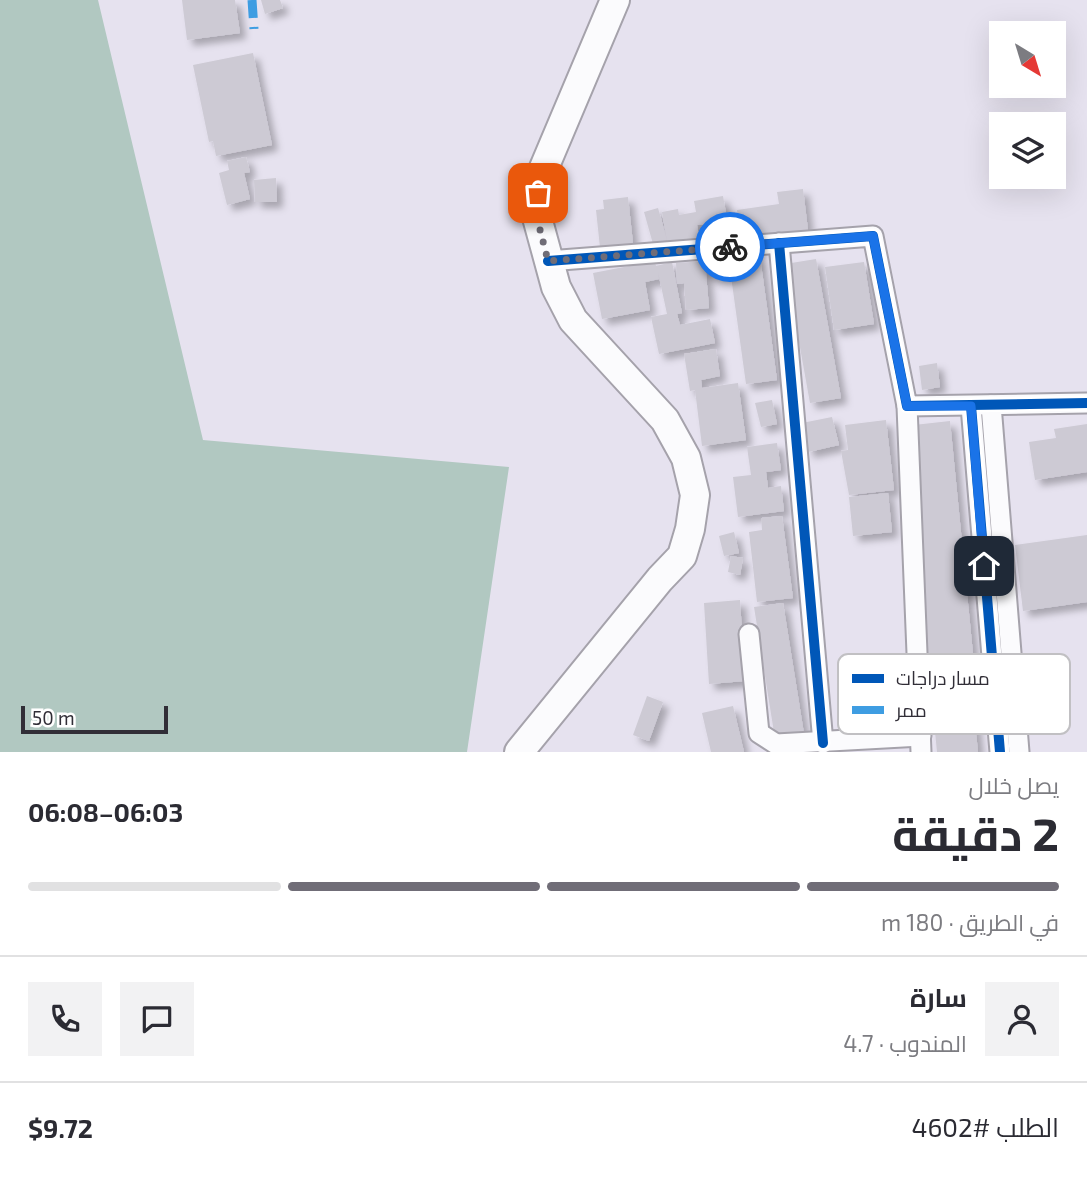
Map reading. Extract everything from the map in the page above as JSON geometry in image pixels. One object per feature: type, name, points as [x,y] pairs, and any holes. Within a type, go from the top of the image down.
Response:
[{"type":"main road","points":[[519,752],[682,556],[695,495],[687,458],[665,420],[573,320],[548,261],[535,210],[541,175],[615,0]]},
{"type":"street","points":[[548,261],[873,236],[907,406],[917,654]]},
{"type":"street","points":[[779,243],[823,743]]},
{"type":"street","points":[[907,406],[1087,403]]},
{"type":"street","points":[[991,405],[1011,654]]},
{"type":"street","points":[[971,406],[992,654]]},
{"type":"street","points":[[749,634],[759,733],[776,744],[921,744]]},
{"type":"street","points":[[998,734],[1000,752]]},
{"type":"street","points":[[1018,734],[1019,752]]},
{"type":"green space","points":[[0,0],[98,0],[203,440],[509,467],[467,752],[0,752]]},
{"type":"building","points":[[182,0],[235,0],[240,33],[187,40]]},
{"type":"building","points":[[261,0],[280,0],[283,8],[265,14]]},
{"type":"building","points":[[253,53],[272,145],[216,156],[213,141],[209,142],[193,65]]},
{"type":"building","points":[[246,157],[250,172],[244,173],[250,199],[227,205],[219,173],[229,170],[227,161]]},
{"type":"building","points":[[276,178],[277,202],[255,202],[254,180]]},
{"type":"building","points":[[803,189],[808,230],[741,239],[737,210],[779,204],[777,192]]},
{"type":"building","points":[[723,196],[726,213],[735,212],[738,233],[711,238],[709,224],[697,225],[700,242],[668,247],[662,212],[678,209],[679,215],[696,212],[694,201]]},
{"type":"building","points":[[628,197],[634,253],[601,257],[596,210],[604,209],[603,200]]},
{"type":"building","points":[[658,208],[667,240],[653,244],[644,212]]},
{"type":"building","points":[[760,257],[777,380],[746,384],[729,262]]},
{"type":"building","points":[[816,259],[841,398],[810,403],[785,264]]},
{"type":"building","points":[[655,261],[656,266],[672,262],[682,313],[677,314],[680,325],[710,319],[715,343],[659,354],[651,317],[667,314],[658,272],[659,279],[645,282],[650,310],[602,319],[593,273]]},
{"type":"building","points":[[705,261],[709,308],[686,310],[684,283],[677,284],[676,263]]},
{"type":"building","points":[[864,262],[874,324],[834,330],[825,267]]},
{"type":"building","points":[[716,349],[720,376],[701,380],[702,388],[738,383],[746,440],[702,446],[695,390],[690,391],[684,354]]},
{"type":"building","points":[[937,363],[940,387],[922,390],[919,366]]},
{"type":"building","points":[[772,400],[777,424],[761,427],[755,403]]},
{"type":"building","points":[[832,417],[839,445],[808,452],[802,423]]},
{"type":"building","points":[[886,420],[894,490],[849,495],[841,451],[848,450],[845,425]]},
{"type":"building","points":[[950,421],[973,654],[927,654],[905,426]]},
{"type":"building","points":[[1087,424],[1087,472],[1035,480],[1029,442],[1056,438],[1054,429]]},
{"type":"building","points":[[777,443],[781,470],[766,472],[768,488],[781,486],[784,511],[738,517],[733,477],[751,475],[747,447]]},
{"type":"building","points":[[888,493],[892,532],[853,536],[849,497]]},
{"type":"building","points":[[782,516],[793,598],[757,602],[749,532],[762,530],[761,518]]},
{"type":"building","points":[[734,532],[739,553],[724,556],[719,536]]},
{"type":"building","points":[[1087,535],[1087,602],[1023,611],[1015,545]]},
{"type":"building","points":[[731,556],[743,558],[740,575],[728,572]]},
{"type":"building","points":[[740,600],[745,681],[709,684],[704,603]]},
{"type":"building","points":[[783,603],[805,740],[776,745],[754,607]]},
{"type":"building","points":[[647,696],[663,702],[649,741],[633,735]]},
{"type":"building","points":[[733,706],[744,752],[711,752],[702,713]]},
{"type":"building","points":[[935,734],[976,734],[978,752],[937,752]]},
{"type":"marked path","points":[[252,0],[254,29]]},
{"type":"cycle path","points":[[548,261],[873,236],[907,406],[1087,403]]},
{"type":"cycle path","points":[[779,243],[823,743]]},
{"type":"cycle path","points":[[971,406],[992,654]]},
{"type":"cycle path","points":[[998,734],[1000,752]]},
{"type":"way so far","points":[[538,193],[535,210],[548,261],[730,247]]},
{"type":"route","points":[[730,247],[873,236],[907,406],[971,406],[984,566]]}]
